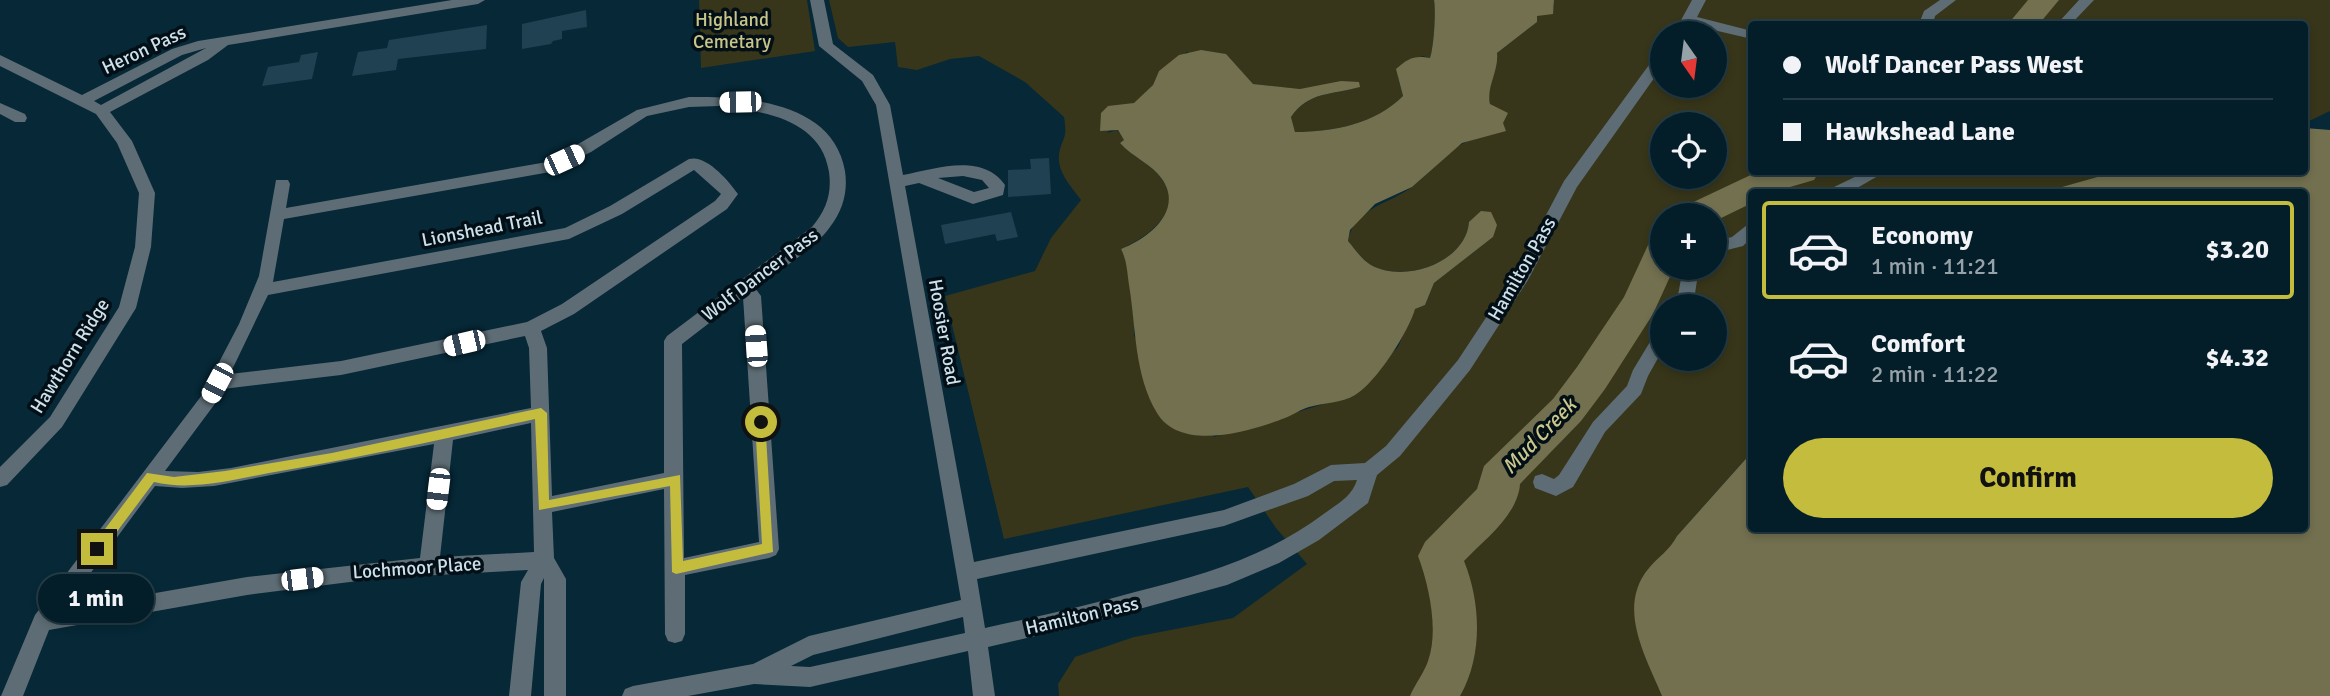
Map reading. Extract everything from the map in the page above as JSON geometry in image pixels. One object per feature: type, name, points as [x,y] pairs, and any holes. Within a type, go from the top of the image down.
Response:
[{"type":"street","name":"Heron Pass","points":[[80,102],[177,51],[227,39],[478,0]]},
{"type":"street","name":"Hoosier Road","points":[[817,0],[826,46],[859,69],[877,91],[883,105],[972,606],[984,696]]},
{"type":"street","points":[[1699,0],[1690,20],[1748,34]]},
{"type":"street","points":[[1927,21],[1929,14],[1949,0]]},
{"type":"street","points":[[2067,21],[2087,0]]},
{"type":"street","name":"Heron Pass","points":[[102,111],[203,57],[227,39]]},
{"type":"street","points":[[2,63],[102,111]]},
{"type":"street","name":"Hamilton Pass","points":[[633,696],[754,674],[810,677],[977,641],[1161,597],[1220,579],[1312,534],[1361,497],[1369,471],[1393,451],[1464,365],[1522,276],[1570,185],[1650,74]]},
{"type":"street","name":"Wolf Dancer Pass","points":[[277,215],[550,167],[578,154],[643,113],[696,103],[740,102],[772,107],[793,116],[824,140],[833,153],[839,199],[831,217],[818,231],[673,341],[676,634]]},
{"type":"street","points":[[0,108],[20,118]]},
{"type":"street","name":"Hawthorn Ridge","points":[[0,479],[57,422],[127,308],[143,247],[147,193],[124,141],[102,111]]},
{"type":"street","name":"Lionshead Trail","points":[[262,290],[569,233],[616,211],[694,163],[712,175],[730,194],[721,205],[568,309],[531,328]]},
{"type":"street","points":[[1844,189],[1871,175]]},
{"type":"street","points":[[896,182],[922,178]]},
{"type":"street","points":[[12,696],[42,622],[151,477],[217,383],[267,276],[282,184]]},
{"type":"street","points":[[1727,244],[1737,242],[1748,231]]},
{"type":"street","points":[[676,568],[769,548],[752,296],[743,288]]},
{"type":"street","points":[[217,383],[341,368],[531,328],[538,348],[544,560],[556,579],[555,696]]},
{"type":"street","points":[[1542,482],[1556,488],[1566,481],[1599,427],[1635,389],[1639,375],[1650,357]]},
{"type":"street","points":[[151,477],[174,482],[225,476],[541,413]]},
{"type":"street","points":[[429,566],[444,434]]},
{"type":"street","points":[[966,573],[1224,518],[1301,490],[1331,473],[1369,471]]},
{"type":"street","points":[[543,506],[676,479]]},
{"type":"street","points":[[520,696],[531,582],[544,560]]},
{"type":"street","name":"Lochmoor Place","points":[[42,622],[247,586],[383,569],[544,560]]},
{"type":"street","name":"Hamilton Pass","points":[[754,674],[809,646],[972,606]]},
{"type":"green space","name":"Highland Cemetary","points":[[699,0],[807,0],[815,51],[701,68]]},
{"type":"green space","points":[[829,0],[1434,0],[1433,46],[1430,58],[1422,56],[1398,77],[1403,96],[1392,106],[1367,120],[1338,128],[1295,132],[1291,117],[1306,102],[1322,95],[1359,87],[1359,82],[1300,89],[1252,84],[1187,52],[1159,71],[1153,85],[1107,133],[1117,130],[1125,140],[1120,143],[1158,174],[1168,191],[1169,202],[1160,222],[1142,238],[1121,249],[1127,260],[1135,310],[1134,336],[1214,437],[1327,403],[1384,361],[1398,347],[1415,308],[1425,305],[1434,283],[1493,237],[1469,222],[1465,236],[1446,258],[1432,266],[1400,272],[1371,265],[1348,241],[1352,230],[1365,213],[1413,186],[1449,152],[1475,139],[1490,104],[1488,95],[1497,53],[1537,22],[1537,16],[1554,7],[1554,0],[2330,0],[2330,111],[2308,122],[2308,21],[1748,21],[1748,175],[2104,175],[2055,189],[1748,189],[1748,456],[1677,536],[1669,552],[1648,569],[1653,674],[1662,696],[1059,696],[1058,684],[1075,657],[1134,637],[1233,618],[1307,564],[1276,528],[1248,487],[1004,539],[945,296],[1035,271],[1051,238],[1081,200],[1060,168],[1059,155],[1065,135],[1064,117],[1025,82],[979,56],[950,59],[917,70],[898,67],[895,42],[848,47],[838,38]]},
{"type":"shaded area","points":[[1434,0],[1554,0],[1553,14],[1537,16],[1537,22],[1497,53],[1489,98],[1490,104],[1508,113],[1503,123],[1506,131],[1462,143],[1412,187],[1375,204],[1350,230],[1348,241],[1371,265],[1400,272],[1432,266],[1446,258],[1465,236],[1469,222],[1481,211],[1491,212],[1497,225],[1493,237],[1434,283],[1425,305],[1415,309],[1391,356],[1372,380],[1350,398],[1306,408],[1288,417],[1236,433],[1199,436],[1168,425],[1157,413],[1144,383],[1121,249],[1142,238],[1160,222],[1169,202],[1168,191],[1158,174],[1120,143],[1124,140],[1118,130],[1100,131],[1101,113],[1108,106],[1134,103],[1153,85],[1159,71],[1179,55],[1201,50],[1226,54],[1253,84],[1300,89],[1341,81],[1359,82],[1360,87],[1322,95],[1305,102],[1291,117],[1295,132],[1353,125],[1380,113],[1403,96],[1396,69],[1400,65],[1416,57],[1430,58],[1433,46]]},
{"type":"shaded area","points":[[2308,128],[2330,130],[2330,696],[1662,696],[1637,632],[1634,615],[1639,583],[1649,568],[1748,456],[1748,532],[2308,532],[2308,189],[2055,189],[2104,175],[2308,175]]},
{"type":"building","points":[[586,10],[587,27],[562,31],[562,39],[551,44],[522,49],[522,24]]},
{"type":"building","points":[[487,25],[486,49],[398,59],[396,70],[352,76],[358,52],[387,48],[389,40]]},
{"type":"building","points":[[318,52],[312,79],[262,86],[268,67],[299,62],[301,55]]},
{"type":"building","points":[[1049,158],[1051,194],[1008,197],[1008,170],[1031,169],[1030,159]]},
{"type":"building","points":[[1011,212],[1018,237],[997,241],[995,234],[945,244],[941,225]]},
{"type":"waterway","name":"Mud Creek","points":[[2026,21],[2044,0]]},
{"type":"waterway","name":"Mud Creek","points":[[1750,189],[1769,180],[1790,175]]},
{"type":"waterway","name":"Mud Creek","points":[[1722,203],[1748,190]]},
{"type":"waterway","name":"Mud Creek","points":[[1433,696],[1449,671],[1454,642],[1451,595],[1440,556],[1498,496],[1499,478],[1567,410],[1640,304],[1650,280]]},
{"type":"route","points":[[97,549],[151,477],[174,482],[225,476],[332,458],[541,413],[543,506],[676,479],[676,568],[769,548],[761,422]]}]
